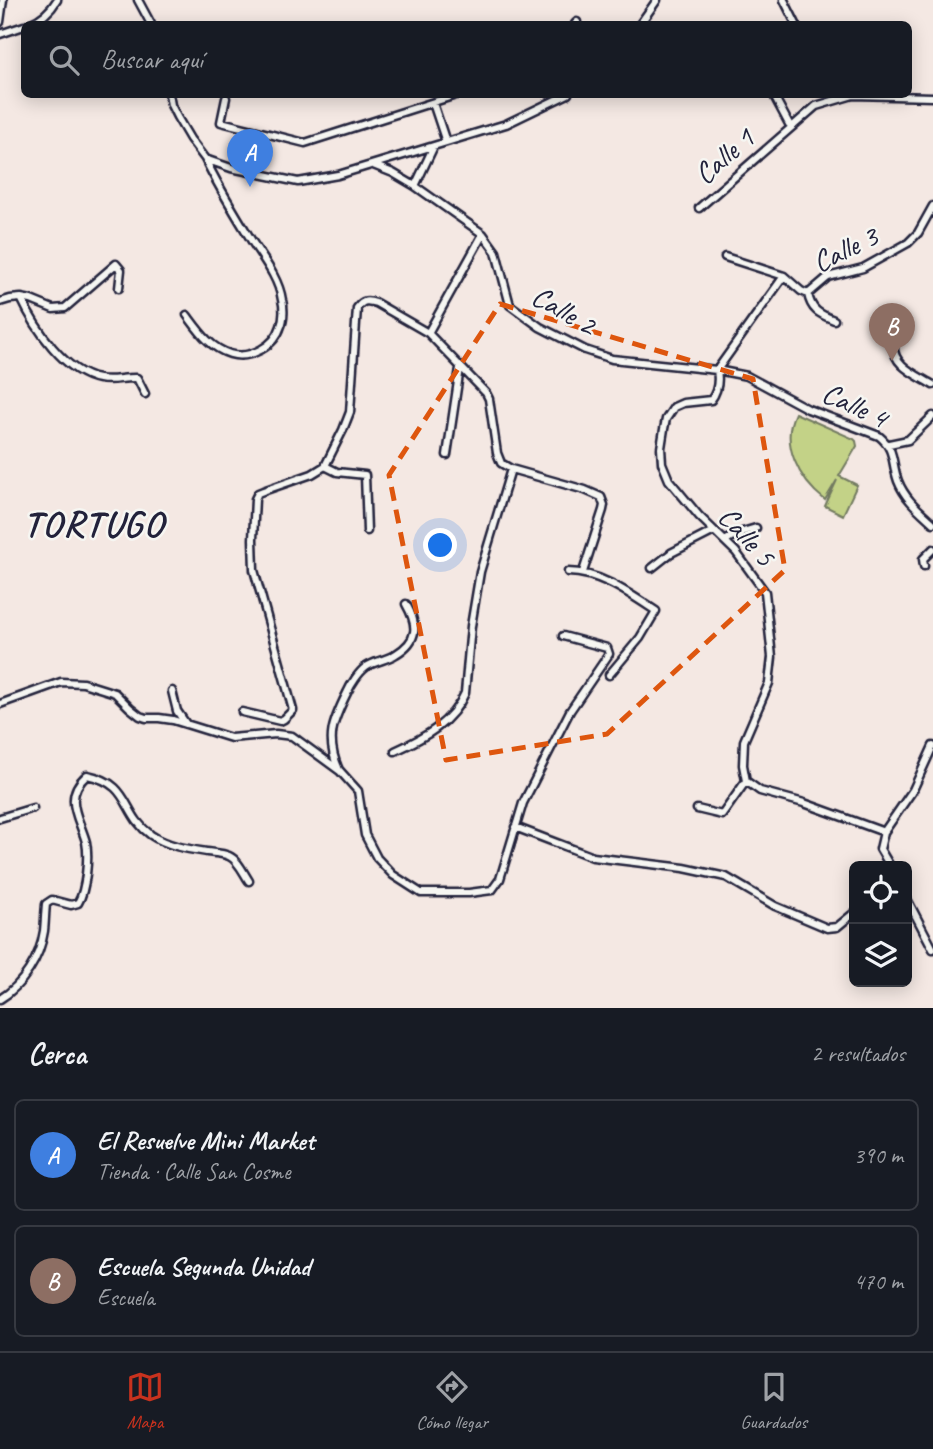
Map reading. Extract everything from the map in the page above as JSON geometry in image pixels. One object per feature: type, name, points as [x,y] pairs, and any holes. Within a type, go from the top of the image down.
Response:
[{"type":"street","points":[[0,22],[3,0]]},
{"type":"street","points":[[36,21],[47,14],[57,0]]},
{"type":"street","points":[[138,0],[149,21]]},
{"type":"street","points":[[642,21],[657,0]]},
{"type":"street","points":[[784,0],[794,21]]},
{"type":"street","points":[[0,34],[21,27]]},
{"type":"street","name":"Calle 1","points":[[912,96],[933,97]]},
{"type":"street","points":[[170,98],[177,117],[205,159],[217,185],[276,281],[282,300],[283,317],[281,328],[272,341],[257,352],[243,356],[214,347],[187,315]]},
{"type":"street","points":[[226,98],[221,122],[305,143],[447,98]]},
{"type":"street","points":[[205,159],[231,168],[298,182],[338,175],[506,124],[560,98]]},
{"type":"street","points":[[775,98],[792,126]]},
{"type":"street","name":"Calle 1","points":[[699,208],[816,106],[842,98]]},
{"type":"street","points":[[433,103],[446,142]]},
{"type":"street","points":[[415,186],[434,146]]},
{"type":"street","name":"Calle 2","points":[[373,165],[415,186],[483,234],[496,252],[510,305],[535,324],[585,350],[612,359],[718,370]]},
{"type":"street","name":"Calle 3","points":[[725,257],[784,276],[808,294],[828,277],[863,268],[908,243],[918,233],[933,206]]},
{"type":"street","points":[[428,333],[483,234]]},
{"type":"street","points":[[0,302],[21,298],[53,309],[65,308],[116,264],[121,270],[119,288]]},
{"type":"street","name":"Calle 5","points":[[746,781],[743,765],[744,741],[769,683],[772,657],[765,592],[736,552],[699,516],[669,480],[662,463],[660,448],[666,419],[674,407],[683,403],[710,400],[715,395],[718,370],[784,276]]},
{"type":"street","points":[[808,294],[814,310],[834,320]]},
{"type":"street","points":[[21,298],[40,332],[80,373],[101,380],[137,378],[145,394]]},
{"type":"street","points":[[242,712],[280,721],[293,710],[254,570],[255,499],[262,491],[312,474],[325,466],[350,412],[357,307],[367,300],[428,333],[486,393],[501,463],[511,469],[601,497],[603,510],[583,572]]},
{"type":"street","points":[[894,342],[892,349],[900,364],[933,385]]},
{"type":"street","points":[[447,454],[460,368]]},
{"type":"street","name":"Calle 4","points":[[718,370],[747,376],[808,409],[879,436],[889,444],[898,481],[909,502],[933,523]]},
{"type":"street","points":[[889,444],[908,440],[933,416]]},
{"type":"street","points":[[325,466],[337,472],[365,475],[367,531]]},
{"type":"street","points":[[395,751],[423,738],[451,715],[465,693],[471,626],[480,572],[511,469]]},
{"type":"street","points":[[725,541],[736,534],[756,528]]},
{"type":"street","points":[[652,568],[671,554],[714,531]]},
{"type":"street","points":[[924,566],[923,559],[933,549]]},
{"type":"street","points":[[568,572],[583,572],[626,591],[656,611],[640,638],[609,675]]},
{"type":"street","points":[[340,771],[335,761],[331,737],[333,721],[350,687],[365,667],[396,654],[414,636],[416,627],[406,604]]},
{"type":"street","points":[[0,704],[61,682],[83,683],[114,693],[140,716],[146,718],[186,724],[230,738],[276,734],[292,737],[340,771],[358,791],[365,835],[377,858],[393,875],[421,893],[469,893],[492,890],[500,879],[523,803],[570,711],[609,654],[607,648],[564,636]]},
{"type":"street","points":[[172,691],[177,711],[186,724]]},
{"type":"street","points":[[887,861],[880,849],[884,832],[913,790],[933,746]]},
{"type":"street","points":[[0,999],[9,993],[33,964],[44,933],[46,904],[52,900],[71,905],[78,903],[83,895],[87,845],[72,802],[79,785],[87,775],[110,782],[139,822],[152,835],[180,848],[228,855],[236,861],[249,881]]},
{"type":"street","points":[[697,808],[722,815],[746,781],[760,791],[804,803],[884,832]]},
{"type":"street","points":[[0,818],[33,808]]},
{"type":"street","points":[[515,827],[593,857],[684,868],[726,877],[775,906],[827,928],[837,927],[849,917]]},
{"type":"street","points":[[912,909],[933,949]]},
{"type":"highlighted area","points":[[500,304],[753,379],[785,570],[607,734],[446,760],[389,475]]},
{"type":"green space","points":[[795,413],[856,441],[857,446],[839,476],[857,485],[843,515],[825,506],[837,480],[825,500],[800,472],[791,449],[791,425]]},
{"type":"place","name":"El Resuelve Mini Market","points":[[250,187]]},
{"type":"place","name":"Escuela Segunda Unidad","points":[[892,361]]},
{"type":"district","name":"TORTUGO","points":[[94,523]]}]
